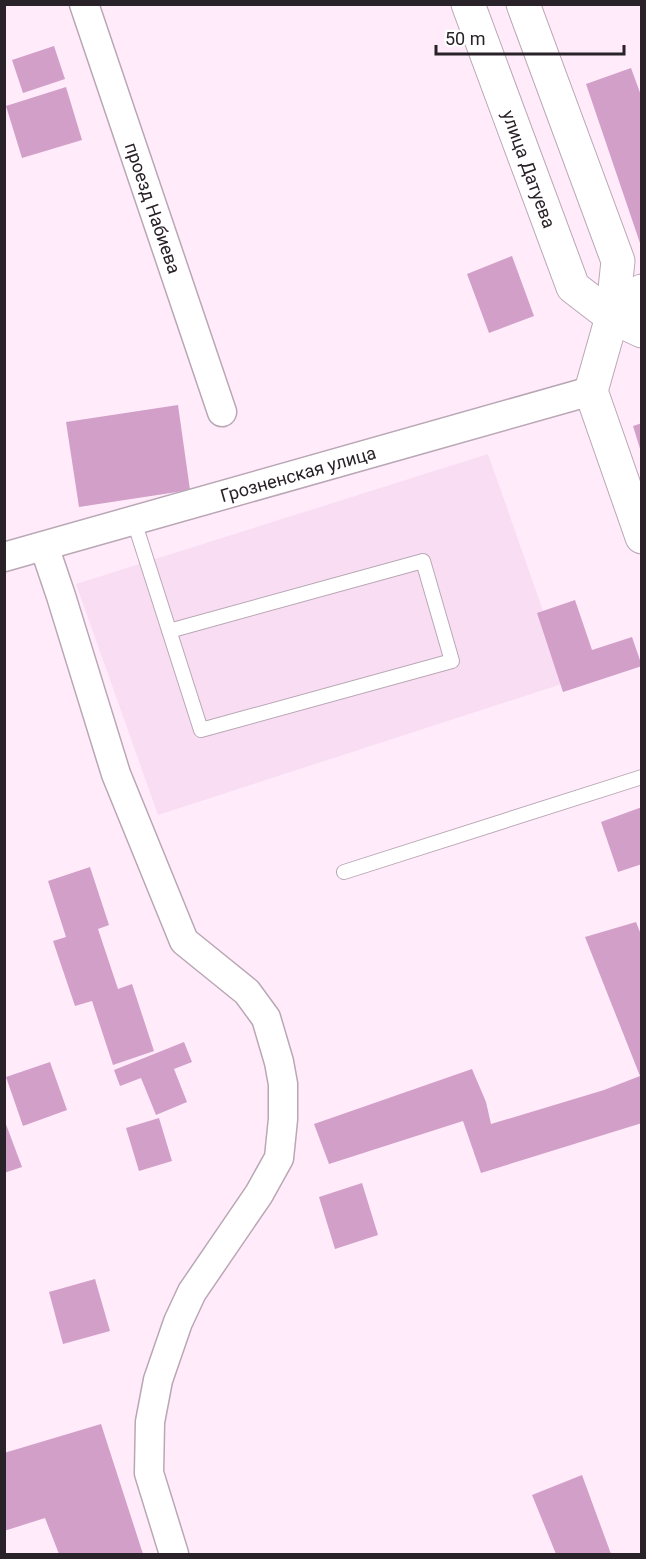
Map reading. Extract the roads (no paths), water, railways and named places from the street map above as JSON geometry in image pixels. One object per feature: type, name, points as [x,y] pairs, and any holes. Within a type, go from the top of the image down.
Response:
[{"type":"street","name":"проезд Набиева","points":[[84,4],[222,412]]},
{"type":"street","name":"улица Датуева","points":[[468,4],[573,287],[612,318]]},
{"type":"street","points":[[523,4],[618,261],[612,318],[591,392],[642,537]]},
{"type":"street","points":[[612,318],[642,291]]},
{"type":"street","points":[[612,318],[642,331]]},
{"type":"street","name":"Грозненская улица","points":[[4,557],[591,392]]},
{"type":"street","points":[[44,546],[116,774],[184,941],[247,992],[266,1018],[283,1084],[284,1119],[279,1158],[259,1194],[192,1292],[178,1322],[158,1380],[150,1422],[149,1473],[174,1554]]},
{"type":"lane","points":[[134,520],[169,631],[201,730],[452,661],[423,561],[169,631]]},
{"type":"lane","points":[[344,872],[642,777]]}]
